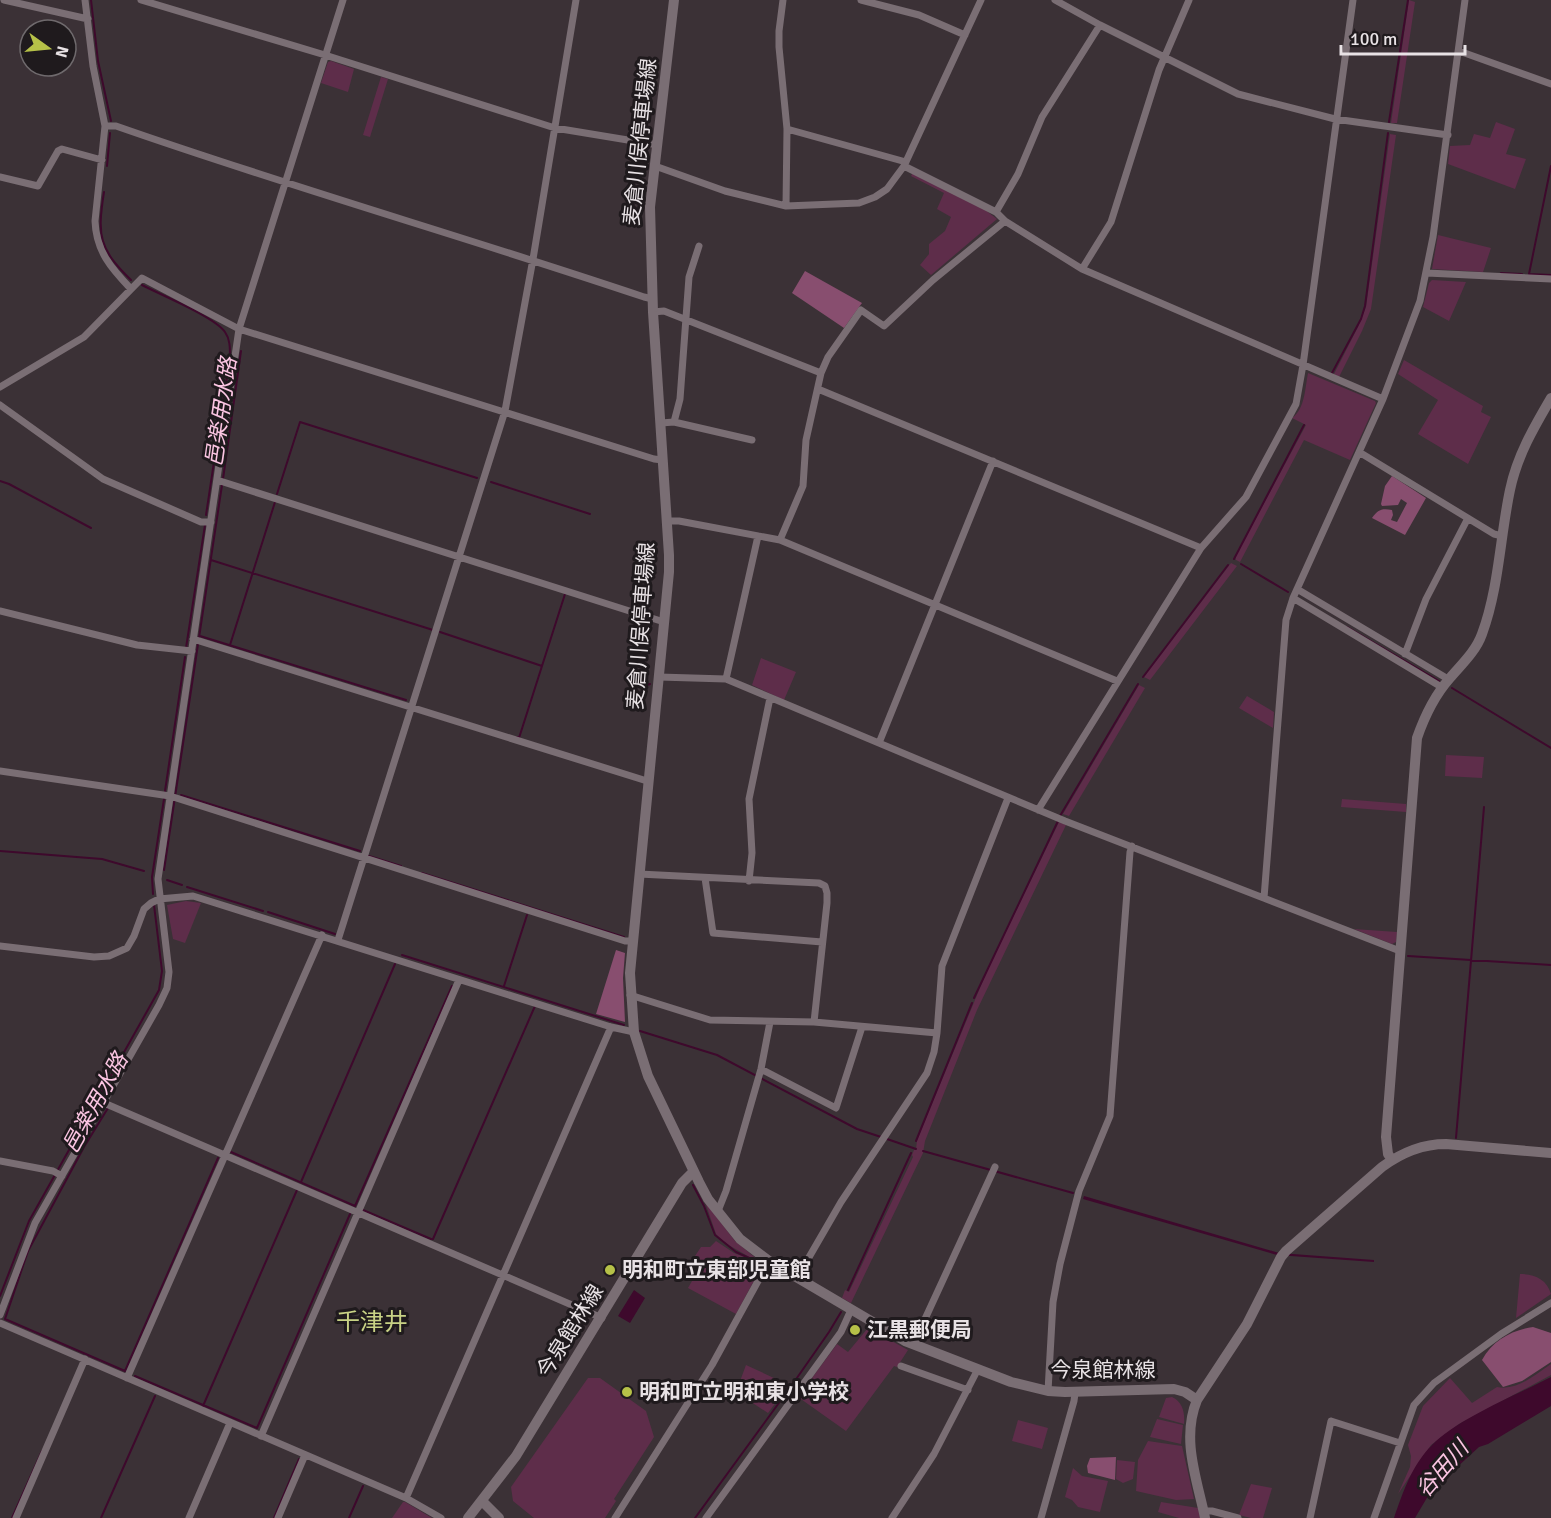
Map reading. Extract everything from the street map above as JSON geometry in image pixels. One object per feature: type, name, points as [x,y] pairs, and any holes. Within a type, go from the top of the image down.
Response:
[{"type":"main road","name":"麦倉川俣停車場線","points":[[674,0],[650,207],[653,298],[669,555],[632,941],[630,995],[634,1032],[648,1076],[693,1172]]},
{"type":"main road","points":[[1392,1160],[1388,1154],[1386,1137],[1417,738],[1427,709],[1471,654],[1481,637],[1494,589],[1510,490],[1527,442],[1551,398]]},
{"type":"main road","points":[[1204,1514],[1189,1438],[1190,1420],[1197,1400],[1241,1334],[1286,1251],[1358,1186],[1392,1160],[1416,1149],[1436,1144],[1551,1153]]},
{"type":"main road","name":"今泉館林線","points":[[468,1518],[516,1456],[682,1183],[693,1172],[718,1211],[740,1239],[769,1262],[913,1345],[1011,1382],[1048,1391],[1075,1393],[1174,1389],[1185,1392],[1197,1400]]},
{"type":"main road","points":[[482,1501],[499,1518]]},
{"type":"street","points":[[4,0],[88,19]]},
{"type":"street","points":[[86,0],[93,66],[105,126],[95,233],[109,266],[131,289]]},
{"type":"street","points":[[141,0],[325,55],[555,128],[658,145]]},
{"type":"street","points":[[0,1315],[35,1223],[58,1174],[104,1102],[167,988],[169,972],[158,879],[239,329],[343,0]]},
{"type":"street","points":[[338,940],[505,411],[533,260],[576,0]]},
{"type":"street","points":[[783,0],[779,47],[788,129],[786,206]]},
{"type":"street","points":[[861,0],[919,15],[965,35]]},
{"type":"street","points":[[655,166],[725,191],[786,206],[859,203],[875,197],[887,189],[905,164],[981,0]]},
{"type":"street","points":[[1055,0],[1199,76],[1238,94],[1335,119],[1448,135]]},
{"type":"street","points":[[1082,269],[1111,222],[1165,57],[1189,0]]},
{"type":"street","points":[[1038,810],[1201,548],[1246,497],[1296,404],[1353,0]]},
{"type":"street","points":[[1264,898],[1286,620],[1293,598],[1383,399],[1418,307],[1427,273],[1465,0]]},
{"type":"street","points":[[996,212],[1018,174],[1042,117],[1100,25]]},
{"type":"street","points":[[1459,51],[1551,84]]},
{"type":"street","points":[[105,126],[116,126],[653,298]]},
{"type":"street","points":[[788,129],[905,164],[996,212],[1005,221],[1082,269],[1383,399]]},
{"type":"street","points":[[0,177],[38,186],[58,151],[62,149],[102,160]]},
{"type":"street","points":[[780,540],[803,486],[806,440],[821,374],[828,357],[861,310],[884,326],[933,280],[1005,221]]},
{"type":"street","points":[[674,422],[680,399],[690,277],[699,246]]},
{"type":"street","points":[[1427,273],[1551,279]]},
{"type":"street","points":[[0,387],[84,337],[142,278],[239,329],[663,460]]},
{"type":"street","points":[[654,312],[664,311],[821,374]]},
{"type":"street","points":[[818,389],[1201,548]]},
{"type":"street","points":[[0,405],[103,479],[201,522],[211,522]]},
{"type":"street","points":[[660,423],[674,422],[752,440]]},
{"type":"street","points":[[1359,452],[1468,519],[1502,536]]},
{"type":"street","points":[[879,743],[993,461]]},
{"type":"street","points":[[217,480],[664,622]]},
{"type":"street","points":[[1405,654],[1426,599],[1468,519]]},
{"type":"street","points":[[667,521],[678,521],[780,540],[1117,681]]},
{"type":"street","points":[[726,679],[758,536]]},
{"type":"street","points":[[1297,590],[1405,654],[1445,684]]},
{"type":"street","points":[[1293,598],[1445,684]]},
{"type":"street","points":[[0,611],[137,645],[192,651]]},
{"type":"street","points":[[193,639],[647,781]]},
{"type":"street","points":[[659,677],[726,679],[1008,798],[1400,951]]},
{"type":"street","points":[[749,881],[752,853],[749,799],[770,698]]},
{"type":"street","points":[[0,771],[170,796],[625,941],[632,941]]},
{"type":"street","points":[[797,1278],[842,1202],[922,1083],[934,1052],[942,966],[1008,798]]},
{"type":"street","points":[[1048,1391],[1053,1302],[1060,1264],[1079,1191],[1110,1116],[1132,846]]},
{"type":"street","points":[[639,874],[819,883],[825,886],[827,893],[814,1022]]},
{"type":"street","points":[[705,878],[713,933],[822,942]]},
{"type":"street","points":[[0,946],[93,957],[109,956],[127,948],[144,909],[151,903],[159,899],[193,896],[611,1027],[634,1032]]},
{"type":"street","points":[[127,1378],[322,935]]},
{"type":"street","points":[[261,1436],[459,980]]},
{"type":"street","points":[[630,995],[710,1020],[814,1022],[937,1033]]},
{"type":"street","points":[[718,1211],[726,1191],[761,1069],[770,1022]]},
{"type":"street","points":[[406,1497],[611,1027]]},
{"type":"street","points":[[761,1069],[836,1108],[862,1027]]},
{"type":"street","points":[[104,1102],[602,1318]]},
{"type":"street","points":[[0,1161],[58,1174]]},
{"type":"street","points":[[913,1345],[995,1167]]},
{"type":"street","points":[[615,1518],[712,1365],[769,1262]]},
{"type":"street","points":[[1374,1518],[1414,1405],[1434,1383],[1501,1334],[1551,1303]]},
{"type":"street","points":[[706,1518],[836,1340],[851,1310]]},
{"type":"street","points":[[0,1323],[406,1497],[441,1518]]},
{"type":"street","points":[[16,1518],[85,1359]]},
{"type":"street","points":[[901,1366],[968,1390]]},
{"type":"street","points":[[892,1518],[934,1454],[978,1369]]},
{"type":"street","points":[[1041,1518],[1075,1393]]},
{"type":"street","points":[[1310,1518],[1331,1421],[1400,1443]]},
{"type":"street","points":[[189,1518],[230,1423]]},
{"type":"street","points":[[278,1518],[305,1455]]},
{"type":"street","points":[[1204,1514],[1212,1511],[1238,1518]]},
{"type":"shaded area","points":[[1409,0],[1415,2],[1397,123],[1391,123]]},
{"type":"shaded area","points":[[328,62],[354,69],[348,92],[321,83]]},
{"type":"shaded area","points":[[381,77],[388,79],[370,137],[363,135]]},
{"type":"shaded area","points":[[1496,122],[1515,129],[1506,154],[1526,159],[1515,189],[1448,164],[1450,146],[1470,145],[1474,134],[1490,138]]},
{"type":"shaded area","points":[[1390,134],[1396,135],[1371,309],[1339,377],[1334,374],[1366,307]]},
{"type":"shaded area","points":[[913,172],[984,209],[997,219],[931,275],[920,265],[929,254],[929,244],[945,231],[951,217],[937,209],[944,193],[911,176]]},
{"type":"shaded area","points":[[1438,235],[1491,248],[1483,272],[1432,269]]},
{"type":"shaded area","points":[[805,271],[862,303],[844,328],[792,293]]},
{"type":"shaded area","points":[[1432,280],[1466,282],[1449,321],[1423,307],[1429,283]]},
{"type":"shaded area","points":[[1404,360],[1483,406],[1481,412],[1491,417],[1468,464],[1418,434],[1438,400],[1398,374]]},
{"type":"shaded area","points":[[1308,373],[1376,403],[1350,460],[1304,440],[1240,562],[1235,557],[1306,425],[1292,418],[1302,404]]},
{"type":"shaded area","points":[[1392,476],[1426,498],[1405,535],[1372,518],[1380,510],[1392,510],[1391,520],[1397,522],[1407,503],[1401,499],[1398,505],[1382,506],[1385,486]]},
{"type":"shaded area","points":[[1231,563],[1237,566],[1150,680],[1144,677]]},
{"type":"shaded area","points":[[761,658],[796,672],[784,700],[752,685]]},
{"type":"shaded area","points":[[1139,685],[1145,688],[1069,816],[1063,814]]},
{"type":"shaded area","points":[[1247,696],[1274,712],[1273,728],[1239,708]]},
{"type":"shaded area","points":[[1446,755],[1484,757],[1482,778],[1445,776]]},
{"type":"shaded area","points":[[1342,799],[1406,804],[1406,812],[1341,807]]},
{"type":"shaded area","points":[[1059,822],[1066,825],[977,1010],[925,1141],[923,1153],[851,1303],[842,1298],[845,1290],[849,1292],[913,1157],[917,1140],[987,971]]},
{"type":"shaded area","points":[[186,901],[201,903],[185,943],[173,939],[167,905]]},
{"type":"shaded area","points":[[1354,929],[1397,932],[1396,942],[1392,944]]},
{"type":"shaded area","points":[[616,950],[625,953],[623,978],[625,1022],[596,1014]]},
{"type":"shaded area","points":[[705,1202],[735,1241],[763,1264],[736,1314],[688,1288],[700,1267],[691,1262],[701,1247],[710,1247],[716,1241],[734,1253],[760,1263],[725,1243],[716,1234]]},
{"type":"shaded area","points":[[1520,1274],[1539,1278],[1551,1294],[1516,1318]]},
{"type":"shaded area","points":[[1533,1327],[1551,1333],[1551,1362],[1522,1381],[1503,1387],[1482,1360],[1491,1347],[1503,1338]]},
{"type":"shaded area","points":[[868,1328],[908,1350],[846,1431],[798,1397],[837,1344],[848,1352]]},
{"type":"shaded area","points":[[1551,1364],[1551,1375],[1459,1424],[1431,1445],[1398,1494],[1410,1467],[1411,1456],[1408,1445],[1423,1406],[1450,1378],[1472,1403],[1497,1387],[1512,1387],[1526,1381]]},
{"type":"shaded area","points":[[746,1365],[789,1385],[768,1413],[736,1392]]},
{"type":"shaded area","points":[[588,1378],[600,1378],[646,1411],[654,1437],[614,1499],[616,1501],[605,1518],[534,1518],[513,1501],[511,1487]]},
{"type":"shaded area","points":[[1172,1397],[1179,1402],[1182,1408],[1184,1424],[1159,1417],[1166,1398]]},
{"type":"shaded area","points":[[1157,1419],[1183,1425],[1181,1444],[1150,1437]]},
{"type":"shaded area","points":[[1018,1420],[1048,1428],[1042,1449],[1012,1441]]},
{"type":"shaded area","points":[[1148,1441],[1182,1446],[1194,1499],[1176,1500],[1136,1491],[1138,1460]]},
{"type":"shaded area","points":[[1116,1457],[1115,1480],[1088,1473],[1087,1466],[1090,1458]]},
{"type":"shaded area","points":[[1117,1460],[1135,1462],[1133,1479],[1123,1483],[1116,1479]]},
{"type":"shaded area","points":[[1073,1468],[1082,1476],[1108,1481],[1100,1512],[1078,1507],[1072,1500],[1065,1497]]},
{"type":"shaded area","points":[[1251,1484],[1272,1488],[1263,1518],[1239,1515]]},
{"type":"shaded area","points":[[405,1502],[432,1518],[392,1518]]},
{"type":"shaded area","points":[[1161,1502],[1198,1508],[1200,1518],[1179,1518],[1158,1512]]},
{"type":"water","points":[[1084,1196],[1279,1253],[1374,1260],[1374,1262],[1277,1255],[1083,1199]]},
{"type":"water","points":[[634,1290],[645,1298],[630,1323],[618,1316]]},
{"type":"water","name":"谷田川","points":[[1551,1377],[1551,1406],[1488,1444],[1479,1447],[1431,1491],[1415,1518],[1394,1518],[1419,1461],[1443,1435],[1505,1399]]},
{"type":"waterway","name":"邑楽用水路","points":[[91,0],[98,61],[111,121]]},
{"type":"waterway","points":[[1389,122],[1408,0]]},
{"type":"waterway","name":"邑楽用水路","points":[[107,166],[110,133]]},
{"type":"waterway","points":[[1332,373],[1361,319],[1365,306],[1388,133]]},
{"type":"waterway","points":[[1551,166],[1529,274],[1551,275]]},
{"type":"waterway","name":"邑楽用水路","points":[[104,192],[101,220],[103,241],[112,259],[131,280]]},
{"type":"waterway","points":[[1501,273],[1522,274]]},
{"type":"waterway","name":"邑楽用水路","points":[[142,285],[210,320],[225,332],[229,341],[230,356],[206,515]]},
{"type":"waterway","points":[[223,479],[241,351]]},
{"type":"waterway","points":[[277,494],[300,422],[477,478]]},
{"type":"waterway","points":[[1234,559],[1304,425]]},
{"type":"waterway","points":[[0,481],[91,528]]},
{"type":"waterway","points":[[491,482],[590,514]]},
{"type":"waterway","points":[[164,870],[222,485]]},
{"type":"waterway","points":[[230,645],[275,502]]},
{"type":"waterway","name":"邑楽用水路","points":[[186,648],[205,525]]},
{"type":"waterway","points":[[211,560],[433,630]]},
{"type":"waterway","points":[[1241,564],[1288,592]]},
{"type":"waterway","points":[[1143,677],[1228,565]]},
{"type":"waterway","points":[[517,737],[519,738],[565,594]]},
{"type":"waterway","points":[[1347,627],[1439,681]]},
{"type":"waterway","points":[[440,632],[542,666]]},
{"type":"waterway","points":[[200,636],[406,700]]},
{"type":"waterway","name":"邑楽用水路","points":[[165,791],[185,657]]},
{"type":"waterway","points":[[1060,816],[1138,684]]},
{"type":"waterway","points":[[1452,688],[1551,748]]},
{"type":"waterway","points":[[181,795],[360,851]]},
{"type":"waterway","name":"邑楽用水路","points":[[153,894],[152,877],[164,799]]},
{"type":"waterway","points":[[1456,1138],[1484,807]]},
{"type":"waterway","points":[[974,998],[1058,821]]},
{"type":"waterway","points":[[0,851],[102,859],[144,871]]},
{"type":"waterway","points":[[369,856],[401,866]]},
{"type":"waterway","points":[[422,873],[624,937]]},
{"type":"waterway","points":[[167,880],[182,885]]},
{"type":"waterway","points":[[187,887],[263,911]]},
{"type":"waterway","name":"邑楽用水路","points":[[0,1296],[29,1221],[159,990],[162,971],[154,905]]},
{"type":"waterway","points":[[268,912],[335,934]]},
{"type":"waterway","points":[[504,986],[527,915]]},
{"type":"waterway","points":[[402,955],[624,1025]]},
{"type":"waterway","points":[[1408,956],[1551,965]]},
{"type":"waterway","points":[[301,1182],[395,964]]},
{"type":"waterway","points":[[231,1152],[355,1206],[452,986]]},
{"type":"waterway","points":[[916,1141],[972,1003]]},
{"type":"waterway","points":[[363,1210],[433,1239],[535,1006]]},
{"type":"waterway","points":[[640,1031],[717,1055],[857,1129],[881,1137]]},
{"type":"waterway","points":[[108,1108],[84,1147],[28,1251],[5,1319],[125,1371],[218,1158]]},
{"type":"waterway","points":[[887,1139],[916,1149]]},
{"type":"waterway","points":[[923,1151],[1073,1193]]},
{"type":"waterway","points":[[848,1290],[911,1153]]},
{"type":"waterway","points":[[693,1185],[715,1235],[736,1252],[760,1263]]},
{"type":"waterway","points":[[203,1406],[297,1190]]},
{"type":"waterway","points":[[135,1376],[257,1428],[350,1214]]},
{"type":"waterway","points":[[695,1518],[792,1385],[841,1312]]},
{"type":"waterway","points":[[101,1518],[155,1396]]},
{"type":"waterway","points":[[12,1518],[42,1451]]},
{"type":"waterway","points":[[274,1518],[299,1459]]},
{"type":"waterway","points":[[349,1518],[363,1486]]},
{"type":"place","name":"明和町立東部児童館","points":[[610,1270]]},
{"type":"place","name":"江黒郵便局","points":[[855,1330]]},
{"type":"place","name":"明和町立明和東小学校","points":[[627,1392]]},
{"type":"district","name":"千津井","points":[[372,1322]]}]
